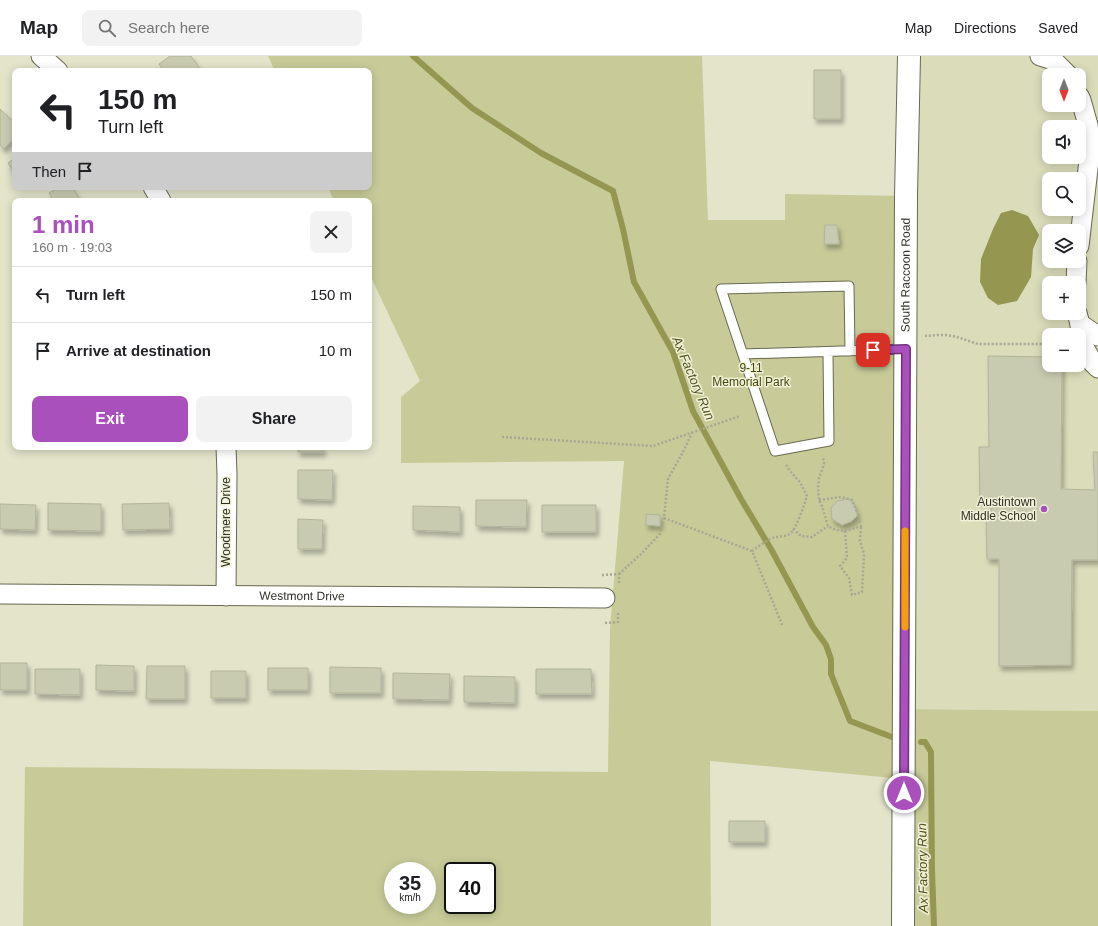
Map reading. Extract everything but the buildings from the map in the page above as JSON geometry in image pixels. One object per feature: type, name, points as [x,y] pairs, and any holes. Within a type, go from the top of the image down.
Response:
[{"type":"street","points":[[41,56],[55,68]]},
{"type":"street","name":"South Raccoon Road","points":[[903,926],[913,342],[906,196],[909,56]]},
{"type":"street","points":[[1050,57],[1061,68]]},
{"type":"street","points":[[1082,224],[1091,143],[1084,112]]},
{"type":"street","points":[[1078,320],[1081,342],[1093,363],[1098,368]]},
{"type":"street","points":[[1080,320],[1098,336]]},
{"type":"street","name":"Woodmere Drive","points":[[226,450],[226,596]]},
{"type":"street","name":"Westmont Drive","points":[[0,594],[605,598]]},
{"type":"lane","points":[[828,352],[829,441],[775,451],[722,290],[849,286],[850,351]]},
{"type":"lane","points":[[743,354],[850,351],[913,342]]},
{"type":"path","points":[[913,342],[949,335],[978,344],[1042,344]]},
{"type":"path","points":[[502,437],[653,446],[740,416]]},
{"type":"path","points":[[619,574],[660,534],[664,518],[668,479],[692,432]]},
{"type":"path","points":[[822,452],[824,464],[819,478],[818,488],[819,500],[828,526],[836,531],[845,531],[861,526]]},
{"type":"path","points":[[752,551],[774,537],[784,536],[791,533],[803,509],[807,496],[800,482],[783,460]]},
{"type":"path","points":[[819,500],[841,497],[852,500],[858,515],[861,526],[860,541],[864,554],[862,592],[852,595],[849,578],[840,566],[847,558],[845,531]]},
{"type":"path","points":[[664,518],[752,551],[783,627]]},
{"type":"path","points":[[794,529],[801,536],[812,537],[828,526]]},
{"type":"shaded area","points":[[909,56],[1098,56],[1098,711],[904,709]]},
{"type":"shaded area","points":[[1012,210],[1028,216],[1039,235],[1033,249],[1031,277],[1017,301],[998,305],[988,298],[980,282],[981,259],[1001,213]]},
{"type":"green space","name":"9-11 Memorial Park","points":[[268,56],[702,56],[708,220],[785,220],[785,194],[906,196],[905,709],[1098,711],[1098,926],[903,926],[904,779],[710,761],[711,926],[23,926],[25,767],[608,772],[610,628],[624,461],[401,463],[401,397],[420,381],[372,279],[372,198],[333,198],[329,190],[372,190],[372,68],[274,68]]},
{"type":"waterway","name":"Ax Factory Run","points":[[413,56],[472,108],[541,153],[613,191],[634,282],[673,352],[693,411],[813,627],[826,645],[831,659],[831,674],[850,721],[892,737]]},
{"type":"waterway","name":"Ax Factory Run","points":[[921,742],[925,742],[931,752],[934,926]]},
{"type":"slow traffic","points":[[905,531],[905,627]]},
{"type":"place","name":"Austintown Middle School","points":[[1044,509]]},
{"type":"route","points":[[873,350],[906,349],[904,793]]}]
